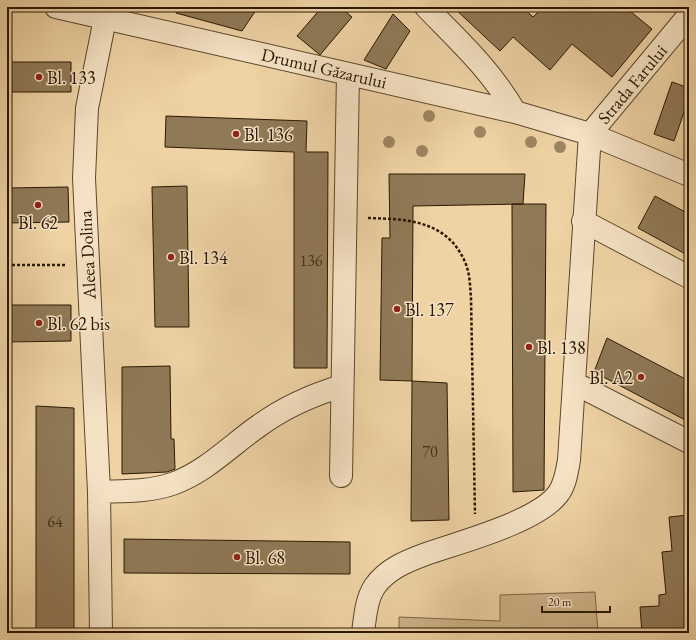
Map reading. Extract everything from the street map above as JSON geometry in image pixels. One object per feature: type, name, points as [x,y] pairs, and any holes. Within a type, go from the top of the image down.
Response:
[{"type":"street","name":"Drumul Găzarului","points":[[56,7],[515,112],[590,134],[689,175]]},
{"type":"street","points":[[426,7],[482,65],[501,88],[515,112]]},
{"type":"street","name":"Strada Farului","points":[[590,134],[689,15]]},
{"type":"street","name":"Aleea Dolina","points":[[101,633],[99,492],[84,201],[84,142],[91,84],[105,19]]},
{"type":"street","points":[[341,476],[348,74]]},
{"type":"street","points":[[363,633],[368,604],[374,588],[391,570],[415,558],[520,521],[549,504],[563,486],[569,460],[583,221],[590,134]]},
{"type":"street","points":[[583,221],[689,277]]},
{"type":"street","points":[[574,383],[689,442]]},
{"type":"street","points":[[99,492],[155,489],[172,484],[212,462],[278,412],[316,394],[342,386]]},
{"type":"path","points":[[345,217],[400,219],[420,222],[436,229],[452,243],[465,262],[471,298],[468,539]]},
{"type":"path","points":[[7,265],[88,266]]},
{"type":"shaded area","points":[[595,592],[598,633],[399,633],[399,617],[500,621],[500,595]]},
{"type":"building","points":[[177,7],[258,7],[242,31],[176,13]]},
{"type":"building","points":[[322,7],[340,7],[352,17],[320,55],[297,36]]},
{"type":"building","points":[[453,7],[522,7],[533,17],[543,7],[625,7],[652,29],[612,77],[572,44],[550,70],[513,37],[500,51]]},
{"type":"building","points":[[393,14],[410,31],[386,69],[364,60]]},
{"type":"building","name":"Bl. 133","points":[[7,62],[71,62],[71,92],[7,92]]},
{"type":"building","points":[[672,82],[689,88],[689,98],[674,141],[654,134]]},
{"type":"building","points":[[166,116],[307,121],[306,152],[328,152],[327,368],[294,368],[294,152],[165,147]]},
{"type":"building","points":[[389,174],[525,174],[523,204],[413,206],[412,381],[380,380],[382,238],[390,238]]},
{"type":"building","name":"Bl. 134","points":[[187,186],[189,327],[155,327],[152,187]]},
{"type":"building","name":"Bl. 62","points":[[68,187],[69,222],[7,223],[7,188]]},
{"type":"building","points":[[655,196],[689,214],[689,256],[638,228]]},
{"type":"building","name":"Bl. 138","points":[[512,204],[546,204],[544,490],[513,492]]},
{"type":"building","name":"Bl. 62 bis","points":[[7,305],[71,305],[71,341],[7,342]]},
{"type":"building","name":"Bl. A2","points":[[607,338],[689,381],[689,422],[594,372]]},
{"type":"building","points":[[170,366],[171,439],[174,439],[175,469],[167,472],[122,474],[122,367]]},
{"type":"building","points":[[412,381],[447,383],[449,520],[411,521]]},
{"type":"building","points":[[36,406],[74,408],[74,633],[36,633]]},
{"type":"building","points":[[689,515],[689,633],[642,633],[640,607],[659,606],[659,595],[666,594],[662,552],[672,551],[669,517]]},
{"type":"building","name":"Bl. 68","points":[[124,539],[350,542],[350,574],[124,573]]},
{"type":"place","name":"Bl. 133","points":[[39,77]]},
{"type":"place","name":"Bl. 136","points":[[236,134]]},
{"type":"place","name":"Bl. 62","points":[[38,205]]},
{"type":"place","name":"Bl. 134","points":[[171,257]]},
{"type":"place","name":"Bl. 137","points":[[397,309]]},
{"type":"place","name":"Bl. 62 bis","points":[[39,323]]},
{"type":"place","name":"Bl. 138","points":[[529,347]]},
{"type":"place","name":"Bl. A2","points":[[641,377]]},
{"type":"place","name":"Bl. 68","points":[[237,557]]}]
